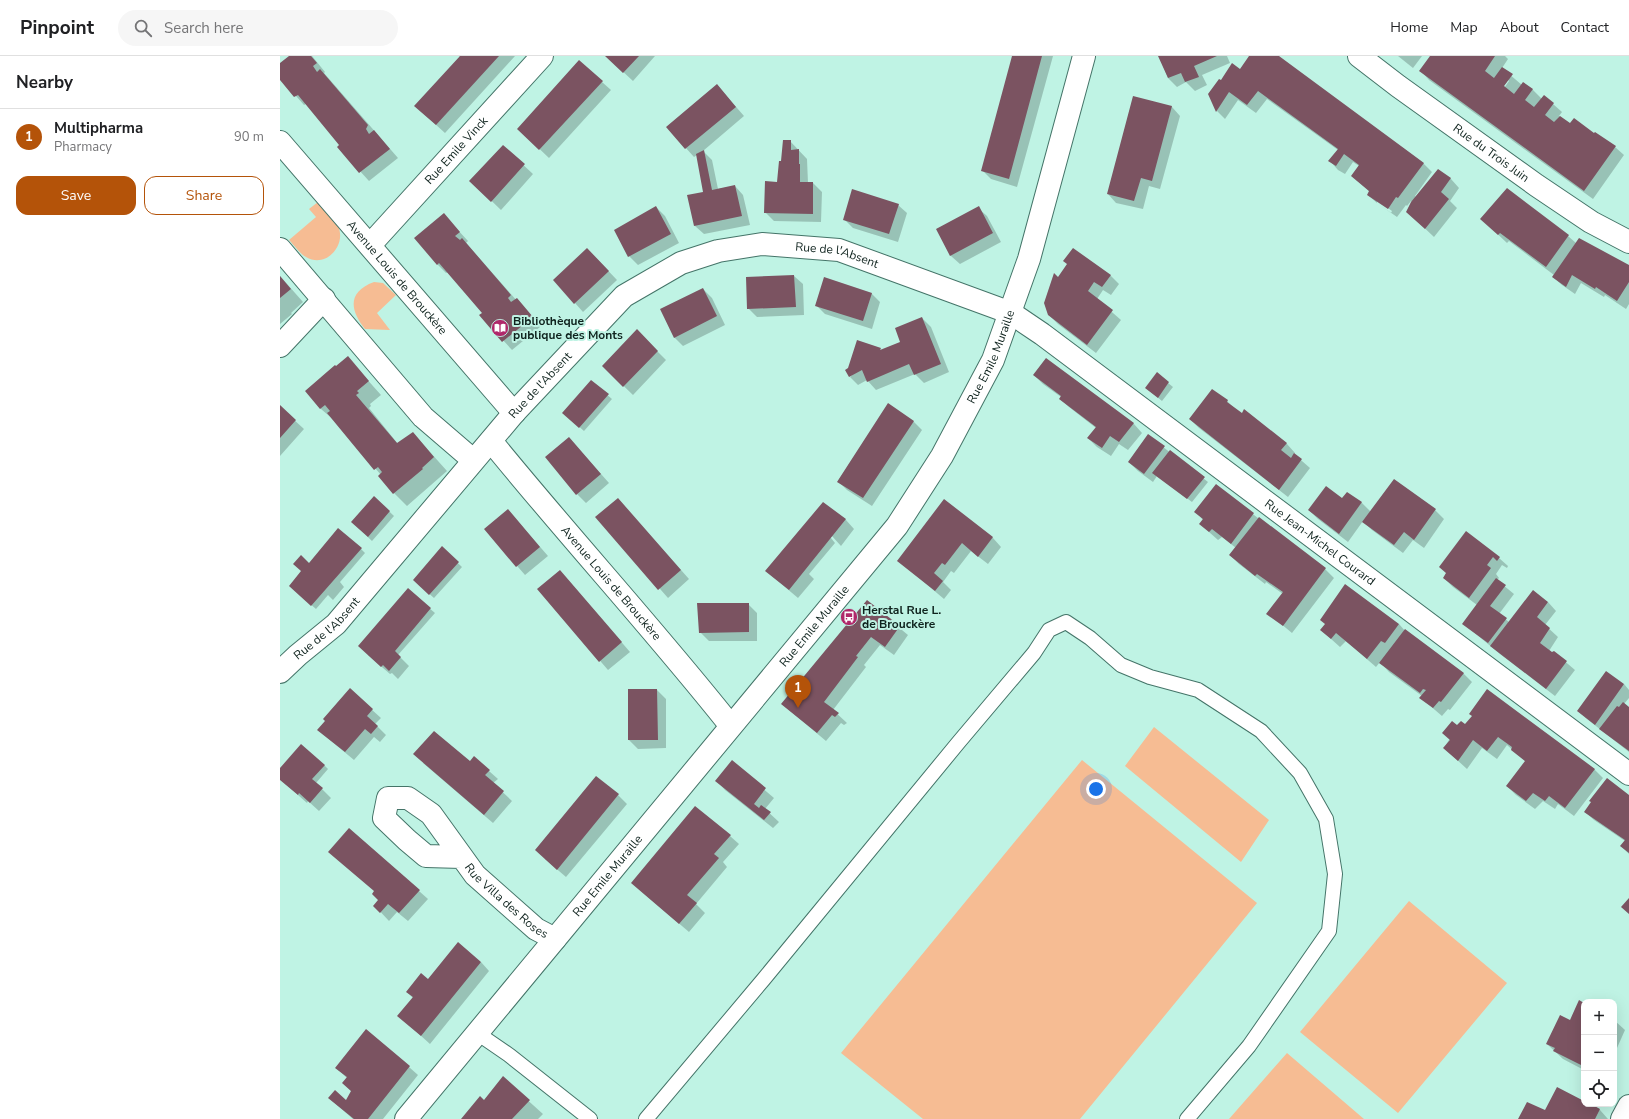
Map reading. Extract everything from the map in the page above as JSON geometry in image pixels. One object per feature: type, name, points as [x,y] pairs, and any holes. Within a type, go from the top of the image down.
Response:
[{"type":"street","name":"Rue Emile Vinck","points":[[370,245],[542,56]]},
{"type":"street","name":"Rue Emile Muraille","points":[[406,1119],[730,725],[897,526],[942,456],[993,360],[1011,312],[1029,259],[1084,56]]},
{"type":"street","name":"Rue du Trois Juin","points":[[1359,56],[1398,86],[1548,193],[1591,222],[1629,242]]},
{"type":"street","name":"Avenue Louis de Brouckère","points":[[280,142],[514,413]]},
{"type":"street","name":"Rue de l'Absent","points":[[280,672],[336,624],[514,413],[624,296],[681,263],[718,251],[762,244],[839,250],[1011,312]]},
{"type":"street","points":[[280,249],[423,417],[474,460]]},
{"type":"street","points":[[280,346],[324,299]]},
{"type":"street","name":"Rue Jean-Michel Courard","points":[[1011,312],[1629,774]]},
{"type":"street","name":"Avenue Louis de Brouckère","points":[[491,441],[694,680],[730,725]]},
{"type":"street","name":"Rue Villa des Roses","points":[[462,857],[474,876],[536,928],[555,939]]},
{"type":"street","points":[[1622,1119],[1629,1106]]},
{"type":"lane","points":[[646,1119],[1034,653],[1049,630],[1066,622],[1090,638],[1121,665],[1150,676],[1198,690],[1261,731],[1300,773],[1326,819],[1335,874],[1329,930],[1249,1046],[1187,1119]]},
{"type":"lane","points":[[476,1033],[509,1054],[590,1119]]},
{"type":"shaded area","points":[[318,202],[338,226],[340,241],[333,253],[321,260],[313,260],[299,252],[289,240],[316,217],[309,209]]},
{"type":"shaded area","points":[[374,282],[383,283],[396,295],[377,313],[390,330],[365,329],[356,315],[354,308],[355,296],[365,286]]},
{"type":"shaded area","points":[[1154,727],[1269,820],[1241,862],[1125,766]]},
{"type":"shaded area","points":[[1082,760],[1257,903],[1080,1119],[923,1119],[841,1053]]},
{"type":"shaded area","points":[[1409,901],[1507,983],[1398,1113],[1300,1032]]},
{"type":"shaded area","points":[[1287,1053],[1364,1119],[1229,1119]]},
{"type":"building","points":[[289,56],[311,56],[317,63],[313,66],[317,72],[320,69],[368,125],[366,129],[369,134],[374,130],[390,149],[359,173],[337,147],[339,145],[298,95],[294,97],[280,80],[280,63]]},
{"type":"building","points":[[460,56],[499,56],[436,125],[414,106]]},
{"type":"building","points":[[605,56],[639,56],[623,73]]},
{"type":"building","points":[[1012,56],[1042,56],[1009,179],[981,171]]},
{"type":"building","points":[[1158,56],[1217,56],[1194,66],[1199,77],[1185,82],[1181,73],[1168,78]]},
{"type":"building","points":[[1249,56],[1279,56],[1424,163],[1388,209],[1367,195],[1369,191],[1351,176],[1359,165],[1344,154],[1336,166],[1328,161],[1338,149],[1258,91],[1247,105],[1229,92],[1216,112],[1208,94],[1219,79],[1221,80],[1232,63],[1240,69]]},
{"type":"building","points":[[1430,56],[1495,56],[1485,71],[1494,78],[1502,67],[1513,74],[1504,86],[1514,94],[1523,82],[1533,89],[1525,100],[1534,107],[1544,95],[1554,103],[1545,115],[1554,122],[1560,116],[1570,123],[1574,118],[1594,133],[1595,132],[1616,146],[1584,191],[1419,71]]},
{"type":"building","points":[[579,60],[603,81],[539,150],[517,129]]},
{"type":"building","points":[[717,84],[736,107],[685,149],[666,127]]},
{"type":"building","points":[[1133,96],[1172,106],[1152,181],[1141,178],[1134,201],[1107,194]]},
{"type":"building","points":[[783,140],[791,140],[791,150],[799,149],[800,182],[813,182],[813,214],[764,213],[765,181],[777,182]]},
{"type":"building","points":[[503,145],[525,164],[491,202],[469,181]]},
{"type":"building","points":[[704,150],[712,190],[735,185],[742,216],[694,226],[687,195],[703,192],[696,154]]},
{"type":"building","points":[[1438,169],[1451,178],[1441,192],[1449,199],[1425,229],[1406,212],[1411,202]]},
{"type":"building","points":[[1507,188],[1569,235],[1546,267],[1500,233],[1498,235],[1480,219]]},
{"type":"building","points":[[852,189],[899,204],[889,234],[843,220]]},
{"type":"building","points":[[656,206],[671,234],[628,257],[614,230]]},
{"type":"building","points":[[979,206],[993,233],[950,256],[936,229]]},
{"type":"building","points":[[444,213],[460,232],[455,236],[460,240],[462,238],[511,295],[508,298],[511,302],[517,298],[533,317],[502,342],[479,315],[482,313],[439,263],[437,265],[414,238]]},
{"type":"building","points":[[1579,238],[1629,265],[1629,282],[1617,301],[1596,287],[1595,289],[1572,275],[1566,287],[1552,277]]},
{"type":"building","points":[[587,248],[609,271],[574,304],[553,280]]},
{"type":"building","points":[[1073,248],[1111,275],[1102,287],[1094,282],[1088,291],[1113,310],[1087,345],[1048,315],[1044,303],[1054,273],[1058,277],[1067,264],[1063,261]]},
{"type":"building","points":[[794,275],[796,307],[747,309],[746,277]]},
{"type":"building","points":[[280,276],[291,289],[280,298]]},
{"type":"building","points":[[824,277],[872,293],[863,321],[815,306]]},
{"type":"building","points":[[703,288],[717,316],[674,338],[660,309]]},
{"type":"building","points":[[922,317],[941,364],[914,375],[909,364],[867,382],[862,370],[849,377],[845,370],[848,368],[857,340],[881,348],[880,350],[900,342],[895,328]]},
{"type":"building","points":[[637,329],[658,351],[623,387],[602,366]]},
{"type":"building","points":[[348,356],[369,381],[357,391],[359,393],[356,395],[397,443],[413,432],[434,457],[422,468],[423,469],[393,494],[378,476],[382,472],[378,467],[374,470],[327,413],[330,411],[325,405],[320,409],[305,391],[335,365],[336,366]]},
{"type":"building","points":[[1046,358],[1134,423],[1119,442],[1110,436],[1102,448],[1087,438],[1096,427],[1059,399],[1061,396],[1033,375]]},
{"type":"building","points":[[1157,372],[1169,382],[1158,398],[1145,388]]},
{"type":"building","points":[[591,380],[609,394],[579,428],[562,413]]},
{"type":"building","points":[[1212,389],[1228,400],[1227,402],[1242,413],[1244,409],[1287,443],[1281,450],[1291,458],[1294,453],[1302,459],[1279,490],[1189,419]]},
{"type":"building","points":[[888,403],[914,421],[863,498],[837,482]]},
{"type":"building","points":[[280,405],[296,420],[280,438]]},
{"type":"building","points":[[1148,434],[1165,446],[1144,474],[1128,462]]},
{"type":"building","points":[[569,437],[601,474],[576,495],[545,457]]},
{"type":"building","points":[[1170,450],[1205,477],[1187,499],[1152,473]]},
{"type":"building","points":[[1394,479],[1436,509],[1414,540],[1404,532],[1394,545],[1362,522]]},
{"type":"building","points":[[1216,484],[1254,513],[1231,544],[1212,529],[1209,532],[1199,524],[1203,519],[1194,512]]},
{"type":"building","points":[[1326,486],[1342,498],[1347,492],[1362,502],[1339,534],[1308,510]]},
{"type":"building","points":[[374,496],[390,511],[368,537],[351,522]]},
{"type":"building","points":[[618,498],[681,570],[658,590],[595,517]]},
{"type":"building","points":[[944,499],[993,537],[978,557],[962,543],[945,565],[942,563],[934,573],[943,581],[935,591],[897,561]]},
{"type":"building","points":[[823,502],[846,519],[789,590],[765,571]]},
{"type":"building","points":[[508,509],[540,547],[516,567],[484,529]]},
{"type":"building","points":[[1259,517],[1326,568],[1283,626],[1266,614],[1283,592],[1257,574],[1255,576],[1229,555]]},
{"type":"building","points":[[338,528],[362,548],[311,606],[289,586],[301,571],[293,564],[301,555],[309,563]]},
{"type":"building","points":[[1466,531],[1500,557],[1497,561],[1493,557],[1487,565],[1491,568],[1469,598],[1443,578],[1446,573],[1439,567]]},
{"type":"building","points":[[442,546],[459,562],[429,595],[413,580]]},
{"type":"building","points":[[560,570],[622,642],[599,662],[537,589]]},
{"type":"building","points":[[1496,578],[1506,585],[1490,606],[1507,618],[1488,643],[1462,624]]},
{"type":"building","points":[[1345,584],[1399,624],[1385,643],[1381,641],[1367,659],[1336,633],[1331,639],[1320,630],[1325,624],[1320,620]]},
{"type":"building","points":[[408,588],[431,608],[395,651],[401,657],[389,671],[383,665],[381,667],[358,646]]},
{"type":"building","points":[[1533,590],[1548,602],[1537,617],[1550,628],[1540,643],[1567,661],[1546,689],[1490,646]]},
{"type":"building","points":[[867,600],[900,626],[885,647],[871,637],[856,656],[858,657],[824,702],[839,713],[835,717],[832,715],[817,733],[781,704]]},
{"type":"building","points":[[697,603],[749,603],[749,632],[699,633]]},
{"type":"building","points":[[1405,629],[1464,673],[1441,702],[1439,701],[1433,708],[1419,698],[1426,690],[1423,689],[1420,693],[1379,663]]},
{"type":"building","points":[[1606,671],[1624,684],[1595,725],[1577,711]]},
{"type":"building","points":[[350,688],[373,709],[367,716],[378,726],[371,734],[365,729],[345,752],[317,730],[325,721],[323,719]]},
{"type":"building","points":[[628,689],[657,689],[658,740],[628,740]]},
{"type":"building","points":[[1487,689],[1595,769],[1565,808],[1549,796],[1545,801],[1533,793],[1526,801],[1506,786],[1525,761],[1511,750],[1512,747],[1498,737],[1487,751],[1473,740],[1458,761],[1443,748],[1450,740],[1442,733],[1452,721],[1457,725],[1461,721],[1465,724],[1472,716],[1469,714]]},
{"type":"building","points":[[1623,702],[1629,707],[1629,751],[1599,729],[1617,706],[1619,707]]},
{"type":"building","points":[[434,731],[470,761],[474,756],[490,770],[485,775],[504,791],[484,815],[413,754]]},
{"type":"building","points":[[301,744],[325,765],[312,779],[323,788],[310,803],[299,793],[298,795],[280,780],[280,768]]},
{"type":"building","points":[[732,760],[766,788],[754,804],[759,808],[761,805],[771,812],[764,820],[715,781]]},
{"type":"building","points":[[596,776],[619,794],[557,870],[535,850]]},
{"type":"building","points":[[1607,778],[1629,795],[1629,853],[1620,846],[1625,840],[1584,812],[1591,802],[1589,801]]},
{"type":"building","points":[[695,806],[731,835],[714,854],[719,858],[687,895],[697,903],[679,924],[631,883]]},
{"type":"building","points":[[349,828],[420,890],[399,913],[388,904],[380,913],[373,906],[378,900],[372,894],[374,891],[328,852]]},
{"type":"building","points":[[1629,898],[1629,914],[1621,907]]},
{"type":"building","points":[[458,942],[481,962],[421,1036],[397,1016],[413,997],[406,992],[421,973],[428,979]]},
{"type":"building","points":[[1579,1000],[1581,1001],[1581,1065],[1553,1051],[1555,1048],[1546,1044],[1560,1015],[1570,1020]]},
{"type":"building","points":[[366,1029],[410,1066],[368,1119],[354,1119],[328,1098],[335,1090],[346,1100],[351,1091],[342,1083],[347,1077],[335,1068]]},
{"type":"building","points":[[503,1076],[530,1100],[512,1119],[461,1119],[480,1096],[484,1100]]},
{"type":"building","points":[[1557,1087],[1581,1099],[1581,1107],[1596,1107],[1600,1109],[1595,1119],[1518,1119],[1527,1102],[1545,1110]]},
{"type":"place","name":"Bibliothèque publique des Monts","points":[[500,328]]},
{"type":"place","name":"Herstal Rue L. de Brouckère","points":[[849,617]]},
{"type":"place","name":"Multipharma","points":[[798,708]]}]
